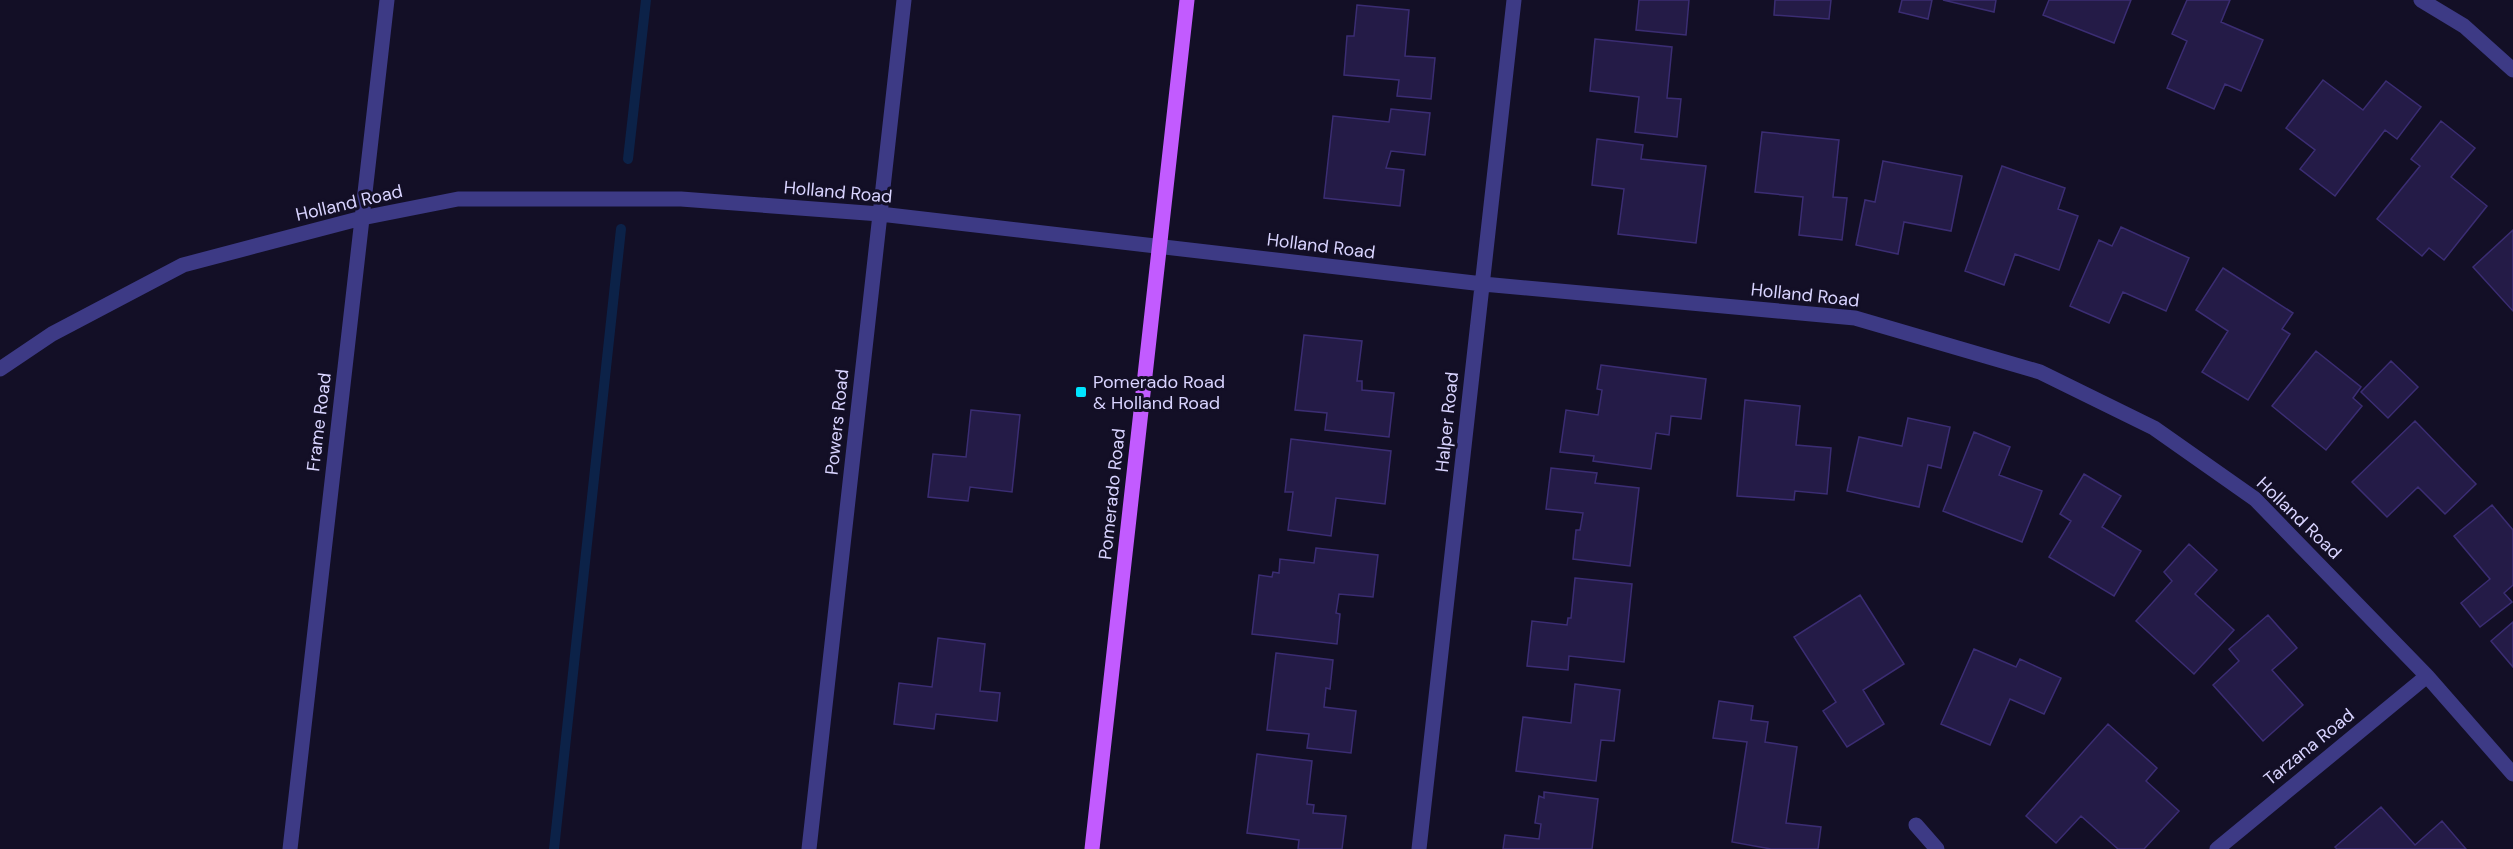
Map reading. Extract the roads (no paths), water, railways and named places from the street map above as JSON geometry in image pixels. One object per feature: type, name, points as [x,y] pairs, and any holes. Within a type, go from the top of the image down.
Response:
[{"type":"main road","name":"Pomerado Road","points":[[1092,849],[1187,0]]},
{"type":"street","name":"Frame Road","points":[[290,849],[387,0]]},
{"type":"street","name":"Powers Road","points":[[809,849],[904,0]]},
{"type":"street","name":"Halper Road","points":[[1419,849],[1514,0]]},
{"type":"street","points":[[2421,0],[2464,26],[2513,70]]},
{"type":"street","name":"Holland Road","points":[[0,369],[52,334],[183,265],[362,218],[458,199],[681,199],[880,214],[1483,284],[1855,318],[2040,372],[2154,428],[2255,499],[2427,676],[2513,774]]},
{"type":"street","name":"Tarzana Road","points":[[2217,849],[2427,676]]},
{"type":"street","points":[[1916,825],[1937,849]]},
{"type":"waterway","points":[[628,159],[646,0]]},
{"type":"waterway","points":[[554,849],[621,229]]},
{"type":"place","name":"Pomerado Road & Holland Road","points":[[1081,392]]}]
